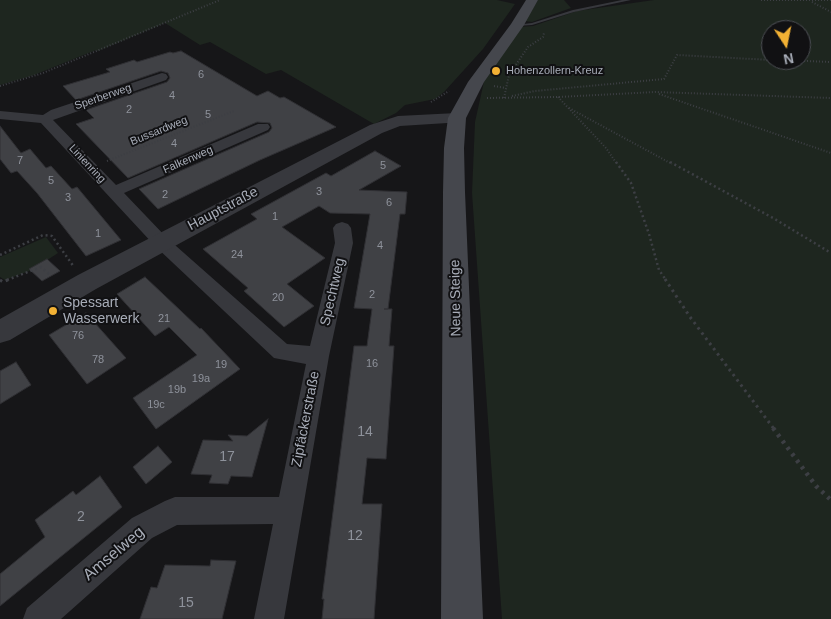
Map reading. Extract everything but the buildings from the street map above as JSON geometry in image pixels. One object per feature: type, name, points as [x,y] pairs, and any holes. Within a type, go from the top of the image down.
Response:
[{"type":"main road","name":"Neue Steige","points":[[462,619],[454,192],[454,148],[457,118],[476,82],[517,25],[532,0]]},
{"type":"street","name":"Sperberweg","points":[[46,119],[56,113],[162,77]]},
{"type":"street","points":[[0,116],[46,119]]},
{"type":"street","name":"Hauptstraße","points":[[0,332],[161,242],[376,129],[398,121],[422,118],[457,118]]},
{"type":"street","name":"Linienring","points":[[46,119],[161,242]]},
{"type":"street","name":"Falkenweg","points":[[113,192],[263,127]]},
{"type":"street","name":"Spechtweg","points":[[318,356],[344,243],[342,228]]},
{"type":"street","name":"Zipfäckerstraße","points":[[161,242],[282,352],[318,356],[269,619]]},
{"type":"street","name":"Amselweg","points":[[38,619],[142,528],[175,511],[289,510]]},
{"type":"lane","points":[[517,25],[532,24],[573,10],[629,0]]},
{"type":"path","points":[[0,86],[43,73],[220,0]]},
{"type":"path","points":[[761,0],[831,0]]},
{"type":"path","points":[[810,0],[831,12]]},
{"type":"path","points":[[504,98],[509,75],[528,48],[543,36],[548,24],[544,20]]},
{"type":"path","points":[[504,98],[535,91],[664,79],[677,55],[761,59]]},
{"type":"path","points":[[811,61],[831,62]]},
{"type":"path","points":[[504,98],[655,92],[831,98]]},
{"type":"path","points":[[655,92],[831,154]]},
{"type":"path","points":[[558,97],[606,148],[631,183],[649,234],[659,270],[680,302],[811,478],[831,500]]},
{"type":"path","points":[[566,107],[773,218],[831,253]]},
{"type":"path","name":"Bussardweg","points":[[90,168],[234,111]]},
{"type":"path","points":[[0,255],[43,235],[52,236],[72,263]]},
{"type":"path","points":[[0,280],[3,282],[39,265],[49,274]]},
{"type":"shaded area","points":[[0,0],[497,0],[515,4],[483,49],[444,92],[435,99],[405,105],[396,113],[374,124],[281,70],[266,74],[210,42],[200,45],[165,23],[98,51],[96,50],[34,75],[0,85]]},
{"type":"shaded area","points":[[538,0],[564,0],[571,8],[532,22],[525,21]]},
{"type":"shaded area","points":[[654,0],[831,0],[831,619],[502,619],[472,193],[475,122],[485,77],[518,27],[533,26],[577,11]]},
{"type":"shaded area","points":[[46,237],[58,253],[32,270],[5,280],[0,277],[0,257]]},
{"type":"place","name":"Hohenzollern-Kreuz","points":[[496,71]]},
{"type":"place","name":"Spessart Wasserwerk","points":[[53,311]]}]
